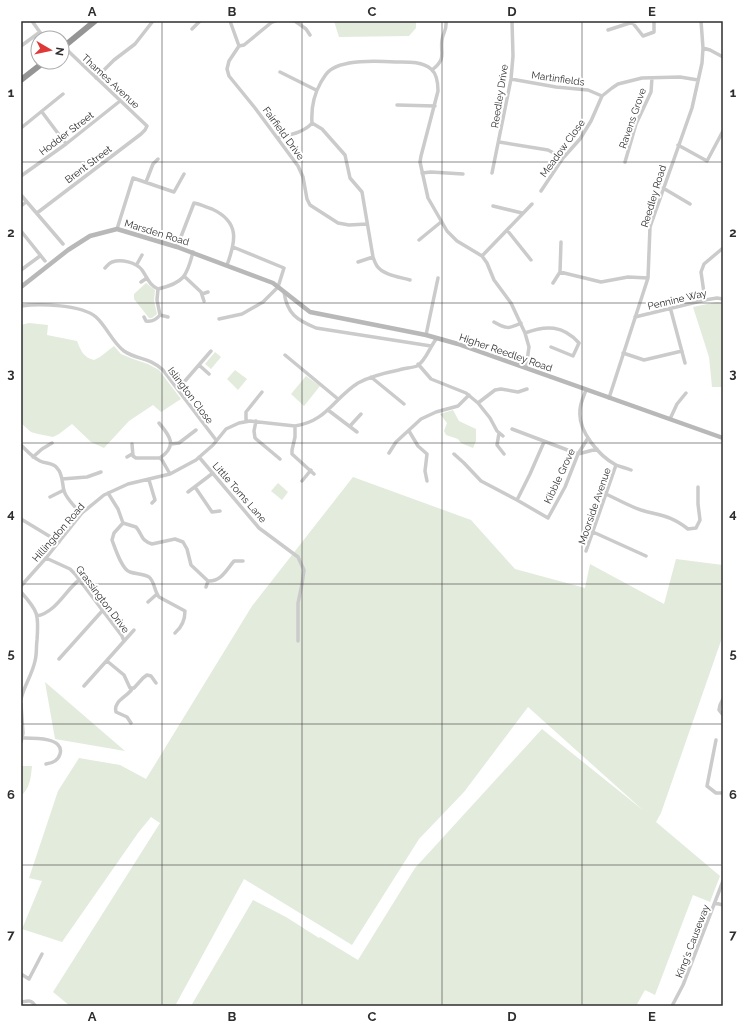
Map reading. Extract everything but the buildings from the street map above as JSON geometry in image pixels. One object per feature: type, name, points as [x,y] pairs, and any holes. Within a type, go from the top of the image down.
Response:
[{"type":"highway","points":[[70,42],[95,21]]},
{"type":"highway","points":[[21,80],[34,70]]},
{"type":"street","points":[[32,21],[39,30]]},
{"type":"street","points":[[96,78],[114,60],[138,41],[153,21]]},
{"type":"street","points":[[192,29],[200,21]]},
{"type":"street","points":[[230,21],[239,46],[244,45],[275,21]]},
{"type":"street","points":[[295,21],[306,29],[310,35]]},
{"type":"street","points":[[432,70],[437,66],[443,55],[442,40],[447,28],[446,21]]},
{"type":"street","name":"Reedley Drive","points":[[492,173],[511,79],[513,56],[512,21]]},
{"type":"street","points":[[608,30],[634,22],[643,36],[654,32],[654,21]]},
{"type":"street","name":"Reedley Road","points":[[610,398],[648,278],[650,227],[692,108],[702,63],[702,21]]},
{"type":"street","points":[[21,46],[30,39]]},
{"type":"street","name":"Fairfield Drive","points":[[239,46],[229,61],[227,69],[229,76],[298,166],[303,177],[306,195],[310,204],[338,223],[349,225],[368,224]]},
{"type":"street","points":[[703,48],[723,57]]},
{"type":"street","name":"Thames Avenue","points":[[70,54],[147,126]]},
{"type":"street","points":[[278,138],[309,127],[312,123],[312,103],[316,90],[327,73],[334,68],[358,61],[379,61],[419,63],[426,65],[432,70],[438,84],[435,106],[420,162],[428,198],[447,231],[458,241],[482,256],[487,263],[494,280],[511,303],[521,323],[529,347],[526,368]]},
{"type":"street","points":[[280,72],[316,90]]},
{"type":"street","name":"Meadow Close","points":[[541,191],[563,158],[580,139],[591,121],[602,96],[618,84],[642,78],[680,77],[698,80]]},
{"type":"street","name":"Ravens Grove","points":[[625,162],[636,124],[651,92],[652,78]]},
{"type":"street","name":"Martinfields","points":[[511,79],[556,87],[588,90],[602,96]]},
{"type":"street","points":[[21,128],[63,94]]},
{"type":"street","name":"Hodder Street","points":[[21,176],[66,144],[120,101]]},
{"type":"street","points":[[397,104],[435,106]]},
{"type":"street","points":[[42,112],[66,144]]},
{"type":"street","points":[[312,123],[322,129],[345,155],[350,178],[362,192],[372,257],[377,266],[381,270],[410,280]]},
{"type":"street","name":"Brent Street","points":[[37,213],[141,134],[147,126]]},
{"type":"street","points":[[678,145],[707,161],[723,131]]},
{"type":"street","points":[[499,142],[548,150],[563,158]]},
{"type":"street","points":[[146,182],[153,164],[158,159]]},
{"type":"street","points":[[422,173],[431,172],[463,174]]},
{"type":"street","points":[[117,229],[133,178],[174,192],[184,174]]},
{"type":"street","points":[[663,188],[690,204]]},
{"type":"street","points":[[21,195],[63,244]]},
{"type":"street","points":[[21,206],[26,202]]},
{"type":"street","points":[[177,247],[194,203],[199,204],[215,211],[227,219],[231,226],[234,236],[233,247],[227,265]]},
{"type":"street","points":[[482,256],[532,204]]},
{"type":"street","points":[[493,206],[522,213]]},
{"type":"street","points":[[419,240],[441,222]]},
{"type":"street","name":"Marsden Road","points":[[21,288],[68,250],[90,236],[117,229],[193,252],[253,275]]},
{"type":"street","points":[[507,230],[531,260]]},
{"type":"street","points":[[21,231],[44,261]]},
{"type":"street","points":[[553,283],[560,272],[561,242]]},
{"type":"street","points":[[219,319],[242,314],[264,302],[278,287],[284,268],[233,247]]},
{"type":"street","points":[[705,300],[701,272],[702,268],[704,264],[723,248]]},
{"type":"street","points":[[158,289],[178,282],[185,277],[193,252]]},
{"type":"street","points":[[136,264],[142,255]]},
{"type":"street","points":[[21,270],[40,256]]},
{"type":"street","points":[[358,262],[372,257]]},
{"type":"street","points":[[107,259],[110,263]]},
{"type":"street","points":[[104,268],[110,263],[122,261],[136,264],[142,269],[152,284],[158,289]]},
{"type":"street","points":[[560,272],[601,282],[628,277],[648,278]]},
{"type":"street","name":"Higher Reedley Road","points":[[253,275],[273,283],[310,312],[426,335],[458,344],[723,438]]},
{"type":"street","points":[[185,277],[202,294],[204,301]]},
{"type":"street","points":[[141,282],[147,278]]},
{"type":"street","points":[[426,335],[438,278]]},
{"type":"street","points":[[158,289],[157,300],[160,315]]},
{"type":"street","points":[[284,291],[286,303],[293,315],[304,323],[316,328],[431,346]]},
{"type":"street","points":[[202,294],[208,292]]},
{"type":"street","name":"Pennine Way","points":[[635,317],[670,307],[717,298],[723,299]]},
{"type":"street","name":"Islington Close","points":[[21,306],[51,306],[77,309],[89,313],[97,318],[119,346],[128,353],[154,362],[163,370],[216,440]]},
{"type":"street","points":[[670,307],[685,363]]},
{"type":"street","points":[[160,315],[168,317]]},
{"type":"street","points":[[144,317],[146,321],[149,322],[160,315]]},
{"type":"street","points":[[494,322],[504,327],[512,328],[521,323]]},
{"type":"street","points":[[525,333],[546,327],[555,328],[573,336],[579,343],[573,356],[551,347]]},
{"type":"street","points":[[262,392],[246,412],[246,421],[295,426],[316,419],[328,410],[338,399],[358,384],[371,377],[416,366],[422,362],[437,338]]},
{"type":"street","points":[[178,389],[211,351]]},
{"type":"street","points":[[623,353],[644,360],[682,351]]},
{"type":"street","points":[[285,355],[338,399]]},
{"type":"street","points":[[418,364],[431,379],[469,395],[478,403],[499,433],[503,436]]},
{"type":"street","points":[[199,365],[209,374]]},
{"type":"street","points":[[371,377],[404,404]]},
{"type":"street","points":[[478,403],[495,390],[501,388],[518,392],[527,389]]},
{"type":"street","points":[[586,390],[580,412],[583,429],[588,438],[597,449],[616,465],[631,470]]},
{"type":"street","points":[[670,419],[677,404],[686,393]]},
{"type":"street","points":[[389,453],[396,442],[421,419],[436,412],[458,406],[469,395]]},
{"type":"street","points":[[328,410],[357,432]]},
{"type":"street","points":[[350,426],[361,414]]},
{"type":"street","name":"Hillingdon Road","points":[[21,586],[60,542],[81,514],[93,503],[108,493],[128,484],[170,474],[200,457],[226,429],[246,421]]},
{"type":"street","points":[[256,421],[254,431],[256,438],[280,459]]},
{"type":"street","points":[[132,444],[132,454],[136,458],[160,458],[168,452],[171,444],[170,436],[159,423]]},
{"type":"street","points":[[295,426],[292,454],[314,474]]},
{"type":"street","points":[[512,429],[578,454],[597,449]]},
{"type":"street","points":[[171,444],[179,443],[196,430]]},
{"type":"street","points":[[409,431],[418,446],[428,454],[425,471],[427,481]]},
{"type":"street","points":[[193,433],[196,437]]},
{"type":"street","points":[[499,433],[497,444],[504,454]]},
{"type":"street","name":"Kibble Grove","points":[[516,500],[548,518],[565,487],[578,454],[588,438]]},
{"type":"street","points":[[454,454],[481,481],[516,500],[530,474],[544,442]]},
{"type":"street","points":[[34,457],[42,449],[52,443]]},
{"type":"street","points":[[24,446],[34,457],[42,462],[55,466],[60,472],[66,495],[81,514]]},
{"type":"street","points":[[127,457],[132,454]]},
{"type":"street","name":"Little Toms Lane","points":[[200,457],[259,528],[298,557],[304,570],[298,602],[298,641]]},
{"type":"street","points":[[160,458],[170,474]]},
{"type":"street","name":"Moorside Avenue","points":[[586,551],[616,465]]},
{"type":"street","points":[[302,480],[310,470]]},
{"type":"street","points":[[62,479],[87,477],[101,472]]},
{"type":"street","points":[[188,492],[213,473]]},
{"type":"street","points":[[149,480],[156,501]]},
{"type":"street","points":[[194,487],[208,508],[213,512],[220,511]]},
{"type":"street","points":[[606,494],[640,510],[678,521],[688,529],[696,528],[700,520],[698,487]]},
{"type":"street","points":[[50,497],[64,490]]},
{"type":"street","points":[[108,493],[118,509],[123,523]]},
{"type":"street","points":[[212,517],[213,512]]},
{"type":"street","points":[[21,519],[60,542]]},
{"type":"street","points":[[123,523],[136,527],[142,538],[152,544],[171,539],[183,542],[187,549],[190,562],[208,581]]},
{"type":"street","points":[[123,523],[114,533],[112,540],[123,566],[127,571],[149,578],[154,585],[157,594],[185,611]]},
{"type":"street","points":[[593,532],[646,556]]},
{"type":"street","points":[[232,556],[234,561]]},
{"type":"street","name":"Grassington Drive","points":[[46,558],[70,569],[103,610],[124,641]]},
{"type":"street","points":[[208,581],[220,578],[234,561]]},
{"type":"street","points":[[234,561],[243,561]]},
{"type":"street","points":[[186,564],[190,562]]},
{"type":"street","points":[[37,616],[49,612],[79,580]]},
{"type":"street","points":[[206,587],[208,581]]},
{"type":"street","points":[[21,592],[32,604],[38,621],[35,662],[22,692],[21,700]]},
{"type":"street","points":[[148,602],[157,594]]},
{"type":"street","points":[[185,611],[191,608]]},
{"type":"street","points":[[58,659],[61,653],[103,610]]},
{"type":"street","points":[[176,633],[181,628],[185,611]]},
{"type":"street","name":"Grassington Drive","points":[[84,686],[134,630]]},
{"type":"street","points":[[107,661],[124,675],[128,685],[132,689]]},
{"type":"street","points":[[131,723],[127,717],[116,712],[115,708],[118,702],[127,696],[132,689],[147,675],[151,676],[156,683]]},
{"type":"street","points":[[723,699],[719,710],[723,715]]},
{"type":"street","points":[[21,704],[21,742]]},
{"type":"street","points":[[22,736],[51,740],[60,746],[60,756],[57,760],[53,763],[46,764]]},
{"type":"street","points":[[716,740],[707,786],[716,792],[723,793]]},
{"type":"street","name":"King's Causeway","points":[[672,1006],[683,985],[723,881]]},
{"type":"street","points":[[715,903],[723,905]]},
{"type":"street","points":[[21,974],[29,979],[42,954]]},
{"type":"street","points":[[21,1002],[30,1001],[34,1004]]},
{"type":"green space","points":[[334,21],[416,21],[416,28],[409,36],[339,37]]},
{"type":"green space","points":[[146,283],[155,290],[154,301],[157,314],[152,318],[149,318],[134,299],[134,294]]},
{"type":"green space","points":[[717,302],[723,303],[723,387],[712,387],[709,357],[693,307]]},
{"type":"green space","points":[[29,323],[48,325],[47,335],[77,341],[83,353],[87,357],[94,360],[114,346],[121,354],[148,364],[159,370],[181,399],[161,412],[153,405],[129,421],[104,448],[91,442],[72,424],[53,437],[31,432],[21,423],[21,325]]},
{"type":"green space","points":[[215,352],[221,357],[211,369],[205,364]]},
{"type":"green space","points":[[235,370],[247,379],[238,390],[227,379]]},
{"type":"green space","points":[[306,376],[320,386],[304,406],[291,394]]},
{"type":"green space","points":[[453,410],[459,421],[476,429],[476,441],[473,448],[461,443],[458,439],[446,435],[444,431],[447,423],[440,414]]},
{"type":"green space","points":[[353,477],[471,520],[515,569],[585,588],[590,564],[664,604],[676,559],[723,565],[723,635],[661,813],[656,822],[720,876],[710,902],[693,895],[655,995],[645,990],[636,1006],[191,1006],[253,900],[286,917],[358,960],[415,868],[542,729],[644,811],[528,707],[464,792],[419,839],[352,945],[244,879],[175,1006],[70,1006],[53,992],[160,823],[151,817],[138,833],[62,942],[22,929],[42,881],[29,878],[58,791],[79,758],[120,765],[146,779],[252,606]]},
{"type":"green space","points":[[278,483],[288,492],[282,500],[271,491]]},
{"type":"green space","points":[[45,682],[125,751],[55,739]]},
{"type":"green space","points":[[21,766],[32,766],[28,786],[21,796]]}]
